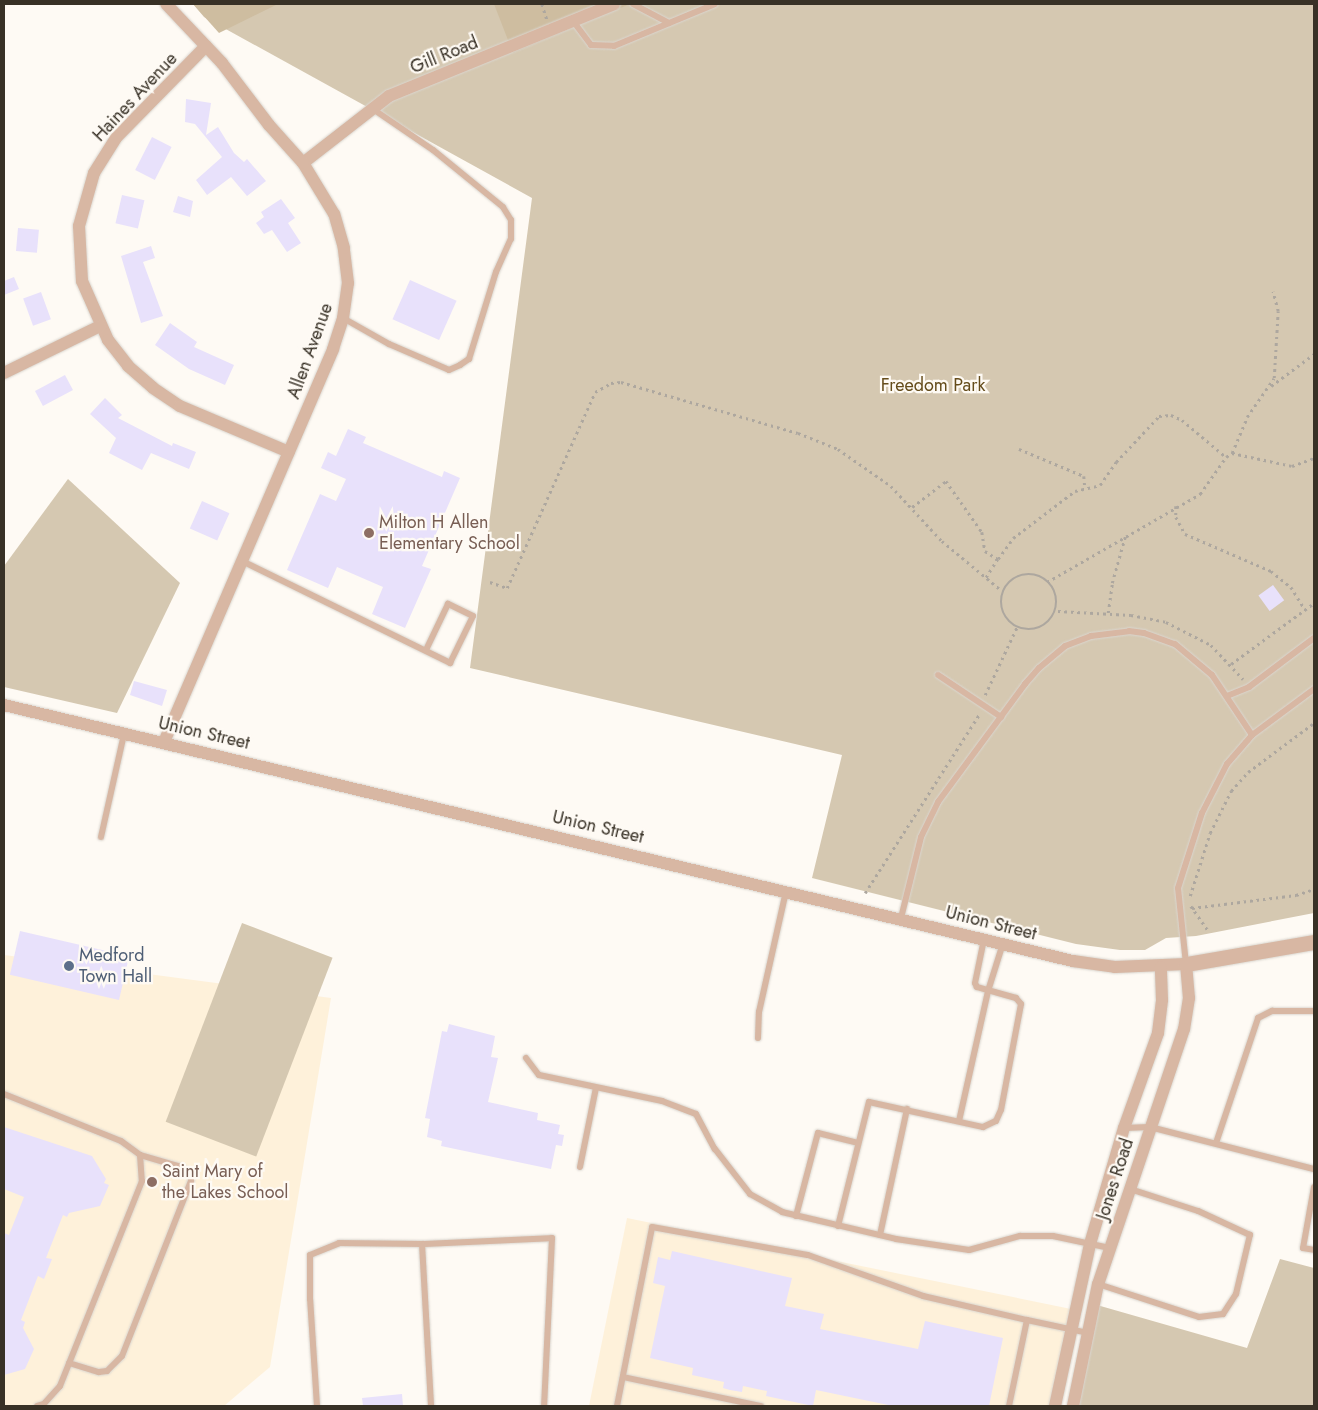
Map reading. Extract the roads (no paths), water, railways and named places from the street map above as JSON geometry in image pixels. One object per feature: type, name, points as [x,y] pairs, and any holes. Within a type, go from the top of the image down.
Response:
[{"type":"street","name":"Allen Avenue","points":[[164,742],[289,452],[343,318],[348,283],[344,248],[334,214],[303,163],[206,46],[166,4]]},
{"type":"street","name":"Gill Road","points":[[303,163],[389,96],[614,4]]},
{"type":"street","name":"Haines Avenue","points":[[206,46],[116,138],[89,186],[79,226],[78,254],[82,281],[100,326],[128,366],[166,398],[289,452]]},
{"type":"street","points":[[4,373],[100,326]]},
{"type":"street","name":"Union Street","points":[[4,705],[1094,964],[1161,966],[1186,964]]},
{"type":"street","points":[[1186,964],[1314,942]]},
{"type":"street","name":"Jones Road","points":[[1073,1406],[1098,1284],[1188,1014],[1186,964]]},
{"type":"street","name":"Jones Road","points":[[1055,1406],[1090,1244],[1124,1128],[1158,1033],[1162,1000],[1161,966]]},
{"type":"lane","points":[[633,4],[669,23]]},
{"type":"lane","points":[[573,21],[591,45],[614,46],[712,4]]},
{"type":"lane","points":[[343,318],[389,344],[449,370],[460,366],[469,359],[496,272],[511,238],[511,220],[503,207],[433,150],[373,109]]},
{"type":"lane","points":[[242,561],[450,662],[473,616],[448,604],[426,650]]},
{"type":"lane","points":[[901,918],[917,850],[930,816],[1025,684],[1052,656],[1078,640],[1110,632],[1144,633],[1175,644],[1200,661],[1227,696],[1252,735]]},
{"type":"lane","points":[[1227,696],[1249,687],[1314,638]]},
{"type":"lane","points":[[938,675],[1001,717]]},
{"type":"lane","points":[[1186,964],[1178,899],[1180,878],[1202,813],[1222,773],[1252,735],[1314,689]]},
{"type":"lane","points":[[100,837],[124,733]]},
{"type":"lane","points":[[758,1038],[759,1012],[786,890]]},
{"type":"lane","points":[[838,1226],[869,1102],[990,1126],[1001,1110],[1022,1004],[1016,998],[988,991],[975,983],[984,939]]},
{"type":"lane","points":[[959,1121],[988,991],[1002,943]]},
{"type":"lane","points":[[1216,1143],[1258,1018],[1272,1011],[1314,1011]]},
{"type":"lane","points":[[526,1058],[539,1075],[662,1101],[696,1114],[716,1149],[750,1194],[782,1212],[880,1236],[969,1250],[1020,1236],[1053,1236],[1110,1248]]},
{"type":"lane","points":[[580,1167],[596,1088]]},
{"type":"lane","points":[[4,1094],[121,1141],[140,1155],[181,1167],[191,1173],[192,1181],[122,1356],[107,1371],[99,1372],[69,1363]]},
{"type":"lane","points":[[880,1236],[907,1109]]},
{"type":"lane","points":[[1124,1128],[1150,1127],[1314,1168]]},
{"type":"lane","points":[[796,1216],[818,1133],[858,1143]]},
{"type":"lane","points":[[37,1406],[44,1404],[60,1386],[142,1182],[140,1155]]},
{"type":"lane","points":[[1314,1187],[1303,1248],[1314,1250]]},
{"type":"lane","points":[[1098,1284],[1199,1317],[1223,1314],[1236,1294],[1250,1235],[1198,1211],[1130,1189]]},
{"type":"lane","points":[[617,1406],[652,1227],[808,1255],[923,1296],[1088,1333]]},
{"type":"lane","points":[[317,1406],[310,1299],[310,1255],[339,1242],[422,1244],[552,1238],[544,1406]]},
{"type":"lane","points":[[422,1244],[432,1406]]},
{"type":"lane","points":[[1009,1406],[1027,1320]]},
{"type":"lane","points":[[623,1377],[761,1406]]},
{"type":"place","name":"Milton H Allen Elementary School","points":[[369,533]]},
{"type":"place","name":"Medford Town Hall","points":[[69,966]]},
{"type":"place","name":"Saint Mary of the Lakes School","points":[[152,1182]]},
{"type":"park label","name":"Freedom Park","points":[[933,385]]}]
